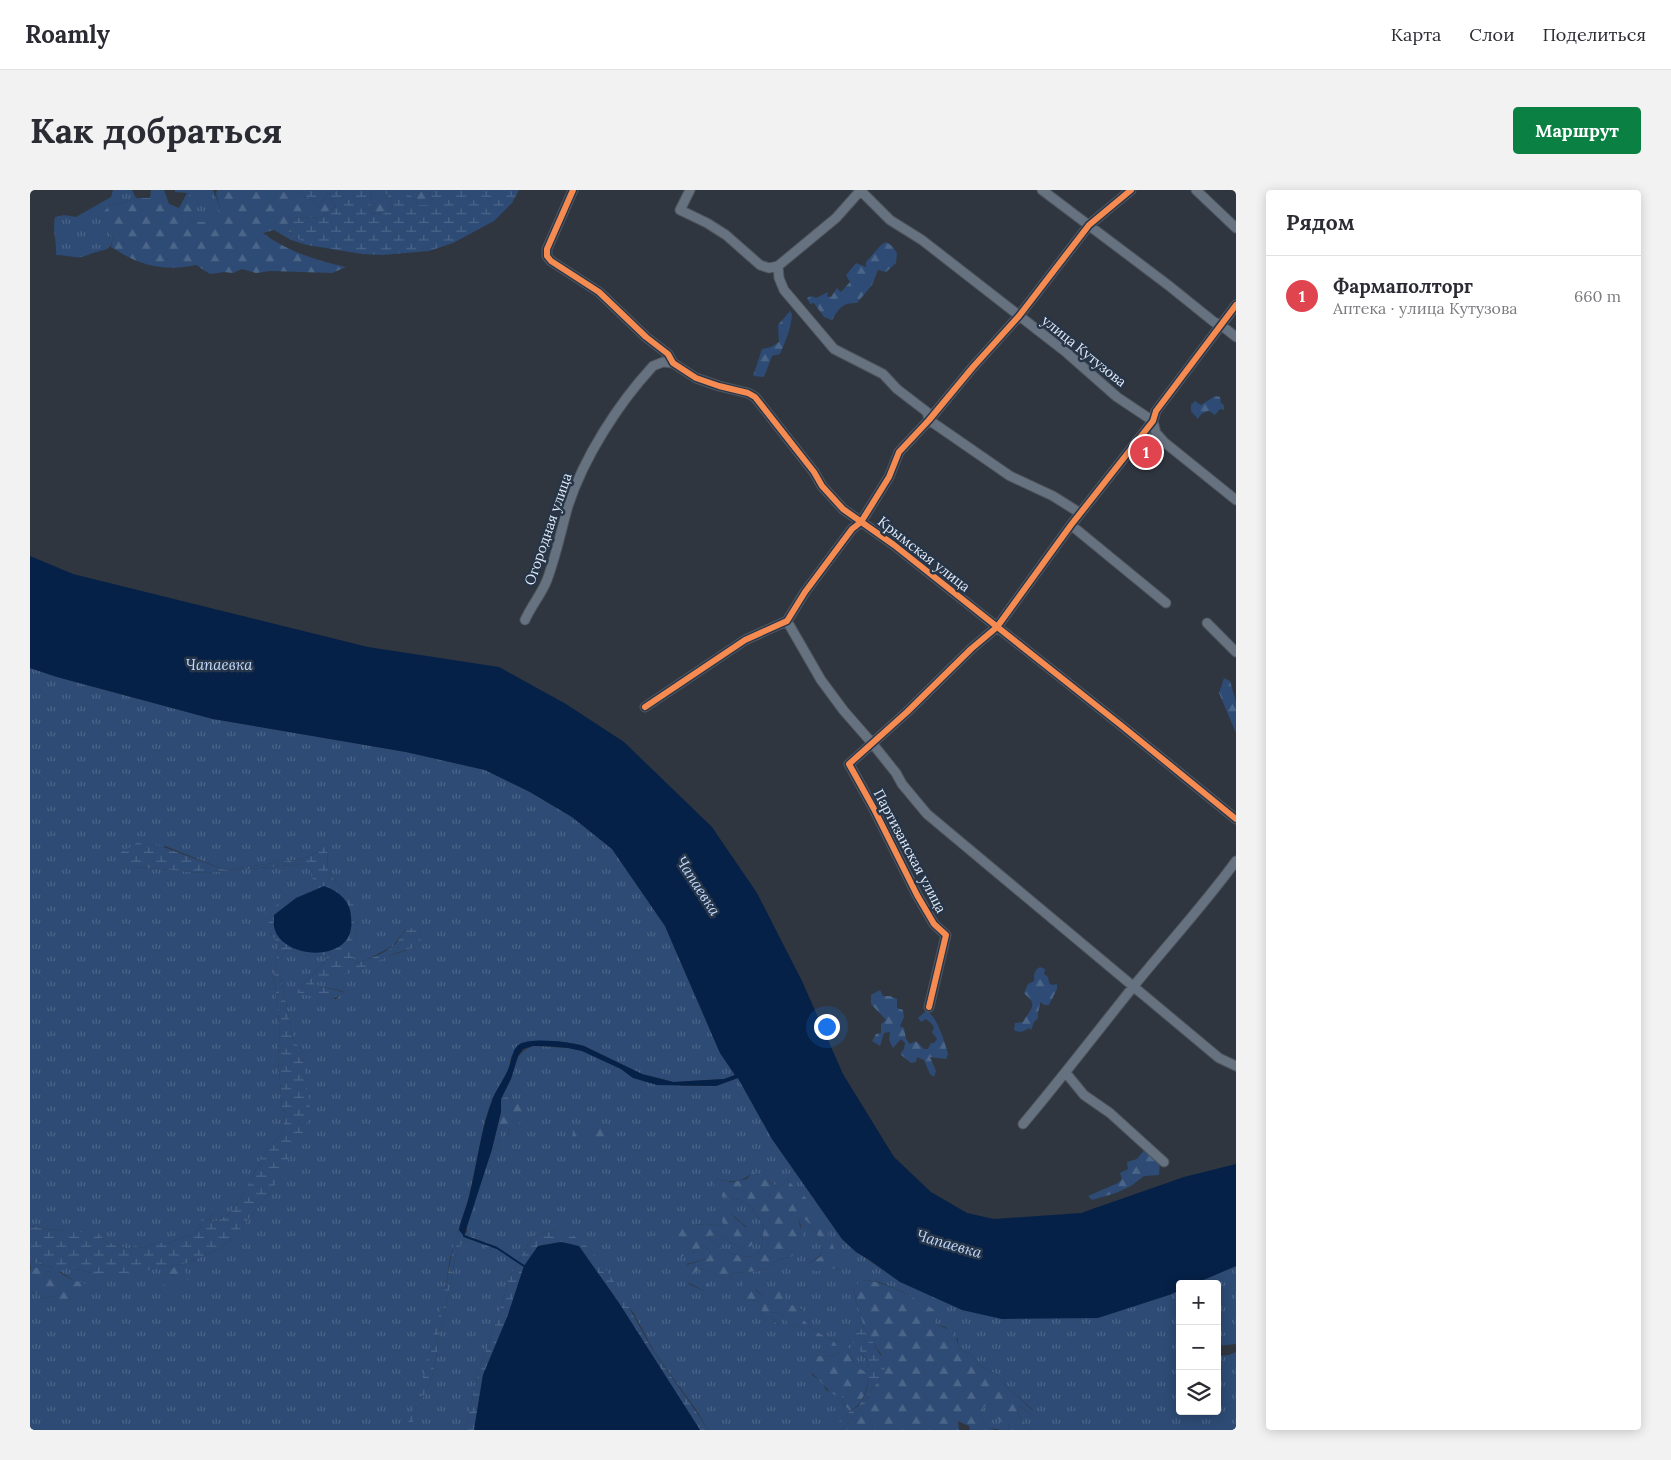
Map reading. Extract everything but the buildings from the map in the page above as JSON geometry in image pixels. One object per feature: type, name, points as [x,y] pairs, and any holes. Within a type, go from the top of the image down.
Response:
[{"type":"street","name":"Крымская улица","points":[[573,190],[547,249],[547,256],[550,261],[599,292],[611,306],[668,354],[673,363],[706,383],[748,393],[755,397],[803,457],[822,486],[843,509],[894,545],[1236,819]]},
{"type":"street","points":[[690,190],[680,210],[726,235],[760,265],[768,268],[778,266],[836,218],[860,190]]},
{"type":"street","name":"улица Кутузова","points":[[860,190],[890,220],[922,240],[1066,353],[1117,397],[1153,421],[1156,433],[1164,442],[1236,500]]},
{"type":"street","points":[[1042,190],[1236,337]]},
{"type":"street","points":[[645,707],[745,640],[787,620],[805,592],[852,529],[861,522],[889,477],[899,452],[1019,316],[1089,225],[1131,190]]},
{"type":"street","points":[[1196,190],[1236,228]]},
{"type":"street","points":[[778,266],[779,278],[784,290],[834,348],[883,374],[897,389],[927,412],[929,420],[1010,476],[1053,496],[1080,513]]},
{"type":"street","points":[[872,743],[908,712],[970,649],[997,627],[1080,513],[1153,421],[1156,411],[1236,305]]},
{"type":"street","name":"Огородная улица","points":[[525,620],[529,610],[537,601],[545,586],[556,556],[569,506],[585,467],[607,426],[653,366],[663,362],[673,363]]},
{"type":"street","points":[[1071,525],[1166,603]]},
{"type":"street","name":"Партизанская улица","points":[[787,620],[821,680],[927,814],[1219,1058],[1236,1066]]},
{"type":"street","points":[[1207,623],[1236,652]]},
{"type":"street","name":"Партизанская улица","points":[[872,743],[849,764],[917,895],[934,924],[946,935],[928,1007]]},
{"type":"street","points":[[1023,1124],[1236,861]]},
{"type":"street","points":[[1066,1073],[1084,1094],[1110,1113],[1164,1162]]},
{"type":"green space","points":[[113,190],[132,190],[136,198],[109,206],[102,226],[113,237],[110,247],[81,257],[56,255],[55,217],[64,215],[76,217],[111,197]]},
{"type":"green space","points":[[151,190],[164,190],[169,204],[179,208],[187,193],[196,204],[189,218],[193,222],[211,222],[220,207],[216,194],[217,190],[297,190],[318,205],[329,193],[335,207],[320,218],[292,217],[288,231],[307,245],[291,240],[274,230],[263,233],[282,245],[303,254],[324,262],[346,267],[332,273],[271,271],[256,273],[242,269],[233,273],[210,274],[196,265],[172,268],[141,262],[111,247],[113,237],[102,226],[101,215],[109,206],[136,198],[150,198]]},
{"type":"green space","points":[[175,190],[213,190],[220,207],[211,222],[193,222],[189,218],[187,193],[175,192]]},
{"type":"green space","points":[[297,190],[372,190],[370,212],[380,214],[387,212],[393,207],[383,190],[406,190],[419,205],[434,205],[434,200],[427,190],[519,190],[512,203],[494,221],[453,243],[429,251],[382,255],[362,254],[307,245],[288,231],[292,217],[320,218],[335,207],[329,193],[318,205]]},
{"type":"green space","points":[[372,190],[383,190],[390,199],[393,207],[388,212],[377,214],[370,212]]},
{"type":"green space","points":[[406,190],[427,190],[435,205],[419,205]]},
{"type":"green space","points":[[886,242],[897,253],[896,263],[886,272],[878,270],[872,285],[857,303],[844,305],[832,320],[824,317],[814,303],[810,304],[807,298],[811,296],[816,298],[828,292],[827,296],[831,297],[837,288],[841,292],[850,282],[846,275],[856,263],[866,267],[866,262]]},
{"type":"green space","points":[[790,311],[792,314],[791,324],[780,354],[772,356],[764,377],[753,376],[762,349],[771,347],[779,342],[778,325]]},
{"type":"green space","points":[[1215,396],[1220,397],[1224,410],[1220,409],[1215,415],[1209,411],[1205,412],[1198,419],[1191,411],[1191,405],[1195,401],[1201,405]]},
{"type":"green space","points":[[30,668],[213,719],[406,752],[485,770],[530,792],[572,817],[612,849],[665,926],[720,1053],[735,1075],[724,1079],[674,1082],[642,1074],[584,1046],[552,1041],[521,1043],[511,1057],[509,1068],[492,1099],[485,1120],[469,1196],[450,1258],[444,1297],[421,1387],[412,1416],[404,1430],[30,1430],[30,1292],[37,1293],[43,1298],[57,1296],[74,1281],[61,1272],[31,1271],[30,1261],[53,1268],[73,1268],[91,1273],[157,1268],[187,1263],[221,1248],[236,1234],[276,1184],[310,1113],[301,1049],[293,1040],[281,978],[281,959],[286,949],[310,956],[326,955],[327,958],[323,964],[296,992],[336,999],[344,992],[318,986],[311,982],[416,947],[405,930],[393,946],[366,960],[356,963],[350,950],[344,950],[344,947],[356,936],[358,919],[353,902],[328,872],[327,843],[323,843],[318,852],[302,859],[225,870],[165,846],[137,867],[203,873],[303,864],[309,866],[314,884],[303,891],[269,933],[279,945],[274,972],[280,1034],[278,1055],[282,1110],[286,1111],[282,1133],[261,1160],[240,1200],[228,1215],[214,1222],[210,1220],[212,1212],[199,1224],[202,1227],[192,1234],[166,1244],[159,1242],[143,1248],[135,1246],[127,1249],[105,1242],[102,1238],[103,1235],[30,1226]]},
{"type":"green space","points":[[1224,678],[1230,681],[1236,702],[1236,733],[1219,693]]},
{"type":"green space","points":[[150,842],[225,870],[302,859],[318,852],[323,842],[327,842],[328,872],[353,902],[358,919],[356,936],[344,948],[345,950],[350,950],[356,963],[388,950],[409,929],[415,927],[424,934],[416,947],[396,953],[351,973],[312,982],[318,986],[344,993],[327,999],[296,992],[323,964],[327,958],[326,955],[310,956],[286,949],[281,959],[281,978],[293,1040],[301,1049],[311,1113],[276,1184],[236,1234],[221,1248],[187,1263],[120,1275],[91,1273],[73,1268],[53,1268],[30,1261],[30,1226],[104,1234],[102,1238],[105,1242],[127,1249],[135,1246],[143,1248],[159,1242],[166,1244],[192,1234],[202,1227],[198,1223],[212,1211],[210,1220],[214,1222],[228,1215],[240,1200],[261,1160],[282,1133],[286,1111],[282,1110],[278,1055],[280,1034],[274,972],[279,945],[262,924],[267,910],[314,884],[309,867],[303,864],[203,873],[137,867],[120,853],[137,843]]},
{"type":"green space","points":[[1040,967],[1045,969],[1044,974],[1048,977],[1049,983],[1052,985],[1057,984],[1057,989],[1049,1005],[1044,1005],[1040,1002],[1038,1018],[1031,1030],[1029,1028],[1021,1032],[1016,1031],[1014,1030],[1015,1023],[1023,1022],[1032,1008],[1032,1002],[1024,993],[1028,984],[1034,981],[1035,972]]},
{"type":"green space","points":[[880,990],[883,996],[897,999],[897,1008],[903,1010],[904,1017],[900,1026],[904,1028],[906,1039],[910,1044],[916,1041],[924,1049],[928,1049],[931,1043],[934,1043],[937,1039],[932,1032],[934,1028],[932,1024],[926,1019],[921,1022],[918,1018],[926,1011],[934,1018],[948,1054],[946,1059],[930,1057],[936,1071],[934,1077],[930,1074],[924,1060],[917,1057],[916,1062],[911,1063],[900,1054],[904,1049],[905,1043],[901,1039],[893,1048],[889,1040],[890,1032],[884,1033],[880,1046],[872,1041],[876,1034],[881,1033],[881,1024],[886,1020],[871,1004],[871,995]]},
{"type":"green space","points":[[533,1046],[568,1048],[582,1051],[621,1069],[633,1078],[682,1086],[716,1086],[738,1078],[772,1139],[842,1239],[900,1282],[1169,1295],[1176,1292],[1176,1415],[1221,1415],[1221,1356],[1236,1352],[1236,1430],[1029,1430],[1017,1413],[1020,1406],[1035,1417],[1032,1409],[994,1373],[981,1366],[972,1355],[958,1347],[958,1339],[945,1327],[935,1324],[934,1320],[939,1313],[889,1285],[868,1280],[860,1282],[854,1288],[864,1327],[850,1335],[867,1361],[870,1372],[860,1369],[856,1365],[851,1357],[847,1342],[835,1341],[817,1332],[803,1319],[803,1310],[795,1307],[783,1298],[763,1297],[756,1289],[741,1297],[759,1302],[762,1317],[779,1326],[770,1315],[770,1312],[780,1313],[790,1325],[802,1328],[838,1346],[836,1355],[826,1357],[814,1355],[812,1375],[822,1382],[826,1390],[844,1396],[842,1403],[850,1411],[832,1430],[708,1430],[697,1411],[655,1353],[633,1312],[557,1230],[533,1237],[508,1280],[502,1305],[479,1370],[465,1430],[409,1430],[432,1376],[456,1254],[463,1242],[470,1239],[483,1244],[485,1248],[491,1250],[496,1248],[470,1235],[467,1232],[467,1225],[492,1149],[498,1148],[502,1126],[508,1128],[509,1136],[514,1101],[510,1096],[501,1099],[522,1052]],"holes":[[[752,1172],[770,1181],[778,1188],[787,1178],[810,1204],[826,1230],[841,1270],[832,1267],[807,1265],[821,1255],[822,1250],[820,1240],[811,1225],[803,1218],[798,1219],[801,1226],[791,1257],[779,1259],[768,1268],[759,1271],[733,1273],[729,1279],[724,1279],[707,1271],[698,1270],[693,1273],[695,1279],[706,1292],[689,1284],[687,1264],[709,1258],[710,1250],[703,1245],[693,1253],[694,1225],[726,1226],[721,1216],[721,1208],[725,1209],[747,1227],[742,1249],[718,1235],[707,1236],[723,1250],[740,1256],[755,1257],[761,1248],[764,1227],[751,1206],[740,1200],[723,1197],[715,1179],[739,1180],[744,1179]]]},
{"type":"green space","points":[[510,1096],[514,1101],[524,1100],[527,1105],[520,1122],[510,1137],[508,1128],[502,1126],[498,1148],[492,1149],[501,1112],[501,1099]]},
{"type":"green space","points":[[582,1124],[602,1126],[609,1133],[604,1139],[592,1137],[581,1142],[572,1139],[573,1130]]},
{"type":"green space","points":[[1146,1148],[1160,1162],[1159,1175],[1144,1176],[1131,1186],[1116,1193],[1092,1200],[1088,1196],[1118,1183],[1122,1179],[1120,1173],[1128,1169],[1127,1162],[1137,1159]]},
{"type":"green space","points":[[752,1172],[760,1174],[778,1188],[784,1183],[786,1177],[810,1202],[825,1228],[842,1270],[833,1268],[819,1271],[810,1270],[807,1265],[821,1256],[822,1251],[820,1240],[811,1225],[803,1218],[798,1219],[803,1237],[802,1245],[791,1257],[779,1259],[768,1268],[759,1271],[733,1273],[729,1279],[699,1270],[694,1273],[695,1279],[706,1281],[710,1287],[706,1292],[682,1279],[677,1268],[709,1258],[710,1250],[703,1245],[693,1253],[680,1257],[673,1247],[675,1226],[688,1217],[694,1225],[725,1226],[721,1216],[721,1208],[728,1210],[757,1236],[751,1246],[742,1249],[718,1235],[707,1236],[723,1250],[740,1256],[755,1257],[761,1248],[764,1227],[751,1206],[740,1200],[723,1197],[712,1183],[714,1179],[733,1182],[747,1179]]},
{"type":"green space","points":[[459,1230],[464,1236],[467,1232],[497,1248],[491,1250],[484,1248],[483,1244],[470,1239],[463,1242],[456,1254],[432,1376],[409,1430],[404,1430],[418,1395]]},
{"type":"green space","points":[[557,1230],[572,1235],[587,1246],[601,1262],[647,1341],[708,1430],[700,1430],[619,1303],[579,1246],[561,1242],[538,1246],[524,1266],[508,1315],[483,1375],[474,1430],[465,1430],[479,1370],[502,1305],[508,1280],[533,1237]]},
{"type":"green space","points":[[175,1266],[183,1268],[189,1279],[168,1291],[163,1285],[165,1278]]},
{"type":"green space","points":[[1236,1266],[1236,1344],[1221,1346],[1221,1280],[1203,1280]]},
{"type":"green space","points":[[39,1267],[48,1272],[55,1270],[74,1281],[83,1282],[89,1289],[87,1298],[60,1300],[57,1296],[43,1298],[37,1293],[30,1292],[30,1270]]},
{"type":"green space","points":[[746,1280],[763,1297],[772,1287],[779,1287],[788,1302],[803,1310],[803,1319],[812,1328],[835,1341],[847,1342],[851,1357],[856,1365],[860,1369],[870,1372],[862,1399],[855,1408],[850,1411],[842,1403],[844,1396],[830,1392],[806,1364],[814,1355],[826,1357],[836,1355],[838,1346],[823,1345],[802,1328],[790,1325],[780,1313],[770,1312],[770,1315],[780,1328],[762,1317],[759,1302],[741,1297],[741,1289]]},
{"type":"green space","points":[[867,1280],[896,1289],[940,1313],[934,1320],[935,1324],[951,1331],[956,1337],[958,1347],[972,1355],[981,1366],[994,1373],[1039,1416],[1035,1417],[1020,1406],[1017,1413],[1029,1430],[1010,1430],[1009,1425],[998,1418],[994,1406],[989,1403],[984,1407],[981,1417],[994,1430],[970,1430],[969,1426],[958,1421],[959,1430],[841,1430],[865,1404],[873,1388],[880,1380],[881,1354],[864,1327],[854,1288],[860,1282]]},
{"type":"green space","points":[[864,1327],[885,1363],[885,1371],[865,1404],[841,1430],[832,1430],[849,1412],[858,1406],[866,1391],[869,1378],[867,1361],[850,1335]]},
{"type":"green space","points":[[989,1403],[1002,1414],[1010,1430],[1001,1430],[987,1425],[981,1417],[984,1407]]},
{"type":"water","name":"Чапаевка","points":[[30,556],[73,574],[368,647],[499,667],[566,704],[624,742],[712,827],[757,893],[802,981],[843,1074],[894,1157],[931,1192],[967,1213],[994,1219],[1081,1213],[1184,1177],[1236,1164],[1236,1266],[1203,1280],[1176,1280],[1176,1292],[1098,1318],[1002,1319],[962,1310],[900,1282],[856,1252],[842,1239],[772,1139],[738,1078],[716,1086],[657,1085],[633,1078],[621,1069],[582,1051],[546,1046],[533,1046],[523,1049],[518,1056],[511,1079],[501,1099],[501,1112],[492,1149],[464,1236],[459,1230],[469,1197],[488,1113],[514,1051],[520,1044],[543,1041],[578,1044],[642,1074],[673,1082],[724,1079],[735,1075],[720,1053],[665,926],[612,849],[572,817],[530,792],[485,770],[406,752],[213,719],[30,668]]},
{"type":"water","points":[[324,886],[338,893],[348,905],[351,928],[347,939],[339,947],[315,953],[291,947],[281,940],[275,930],[274,915],[296,898]]},
{"type":"water","points":[[561,1242],[579,1246],[619,1303],[700,1430],[474,1430],[483,1375],[508,1315],[524,1266],[538,1246]]},
{"type":"waterway","points":[[464,1236],[497,1248],[524,1266]]},
{"type":"cycle path","points":[[573,190],[547,249],[547,256],[551,261],[599,292],[646,337],[668,354],[673,363],[696,378],[748,393],[755,397],[814,472],[822,486],[843,509],[894,545],[1236,819]]},
{"type":"cycle path","points":[[645,707],[745,640],[787,621],[805,592],[852,529],[861,522],[889,477],[899,452],[1019,316],[1089,225],[1131,190]]},
{"type":"cycle path","points":[[929,1007],[946,935],[934,924],[917,895],[849,764],[907,712],[971,649],[997,627],[1071,525],[1153,421],[1156,411],[1236,305]]},
{"type":"place","name":"Фармаполторг","points":[[1146,452]]}]
